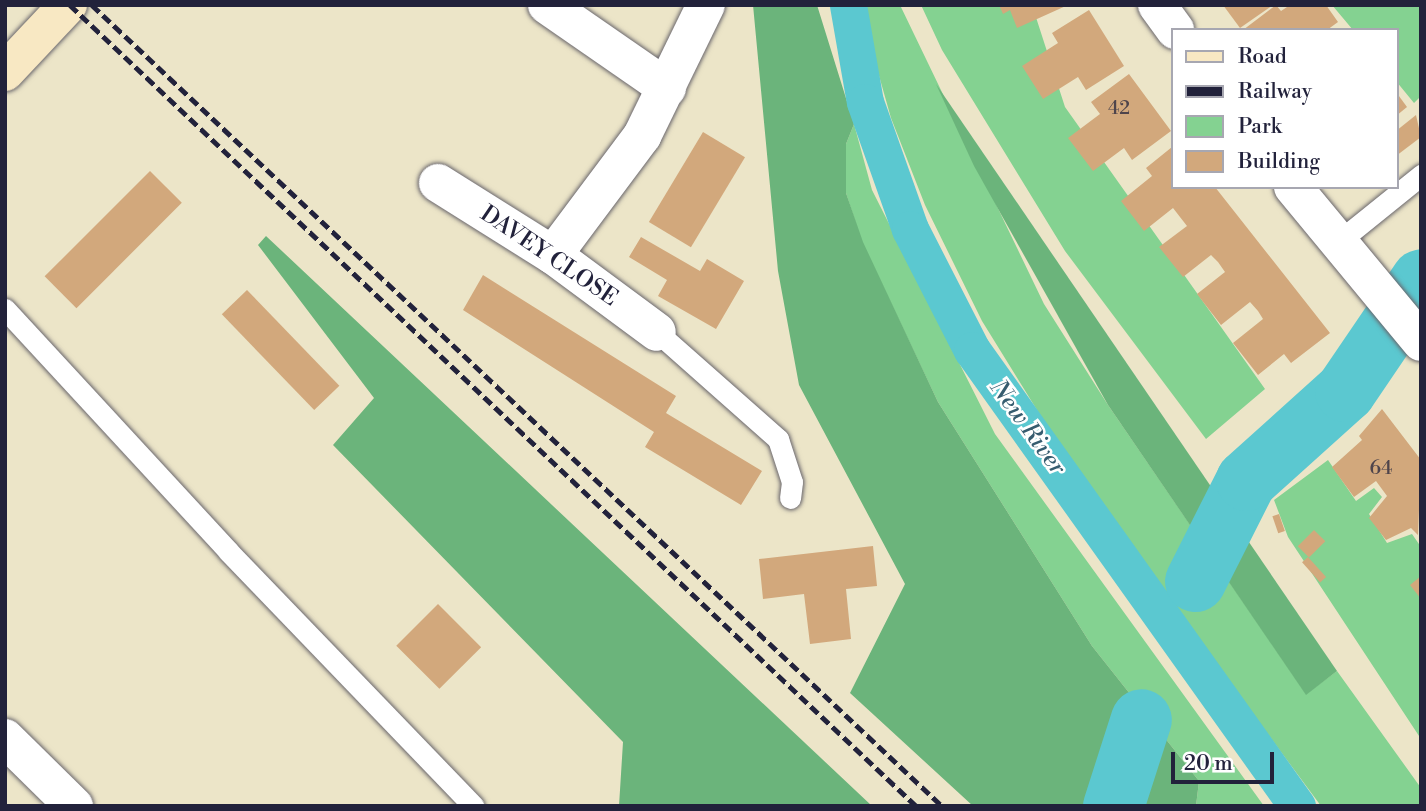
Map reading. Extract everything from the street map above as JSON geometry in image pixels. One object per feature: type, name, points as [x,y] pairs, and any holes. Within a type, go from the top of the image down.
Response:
[{"type":"street","points":[[5,72],[68,5]]},
{"type":"street","points":[[547,5],[667,88]]},
{"type":"street","points":[[553,255],[642,135],[706,5]]},
{"type":"street","points":[[1157,5],[1174,28]]},
{"type":"street","name":"DAVEY CLOSE","points":[[438,183],[553,255],[657,332]]},
{"type":"street","points":[[1295,189],[1416,337]]},
{"type":"street","points":[[5,738],[74,806]]},
{"type":"lane","points":[[1338,242],[1421,175]]},
{"type":"lane","points":[[5,309],[228,551],[472,806]]},
{"type":"lane","points":[[657,332],[778,439],[792,482],[790,498]]},
{"type":"green space","points":[[753,5],[817,5],[854,124],[846,144],[846,193],[863,242],[938,402],[1092,646],[1199,781],[1196,806],[973,806],[850,693],[905,584],[799,385],[778,271]]},
{"type":"green space","points":[[859,5],[900,5],[1044,304],[1108,405],[1306,694],[1337,671],[1421,788],[1421,806],[1321,806],[1082,483],[982,321],[925,205],[891,118]]},
{"type":"green space","points":[[921,5],[1032,5],[1065,107],[1265,389],[1206,439],[1065,251],[942,50]]},
{"type":"green space","points":[[1332,5],[1421,5],[1421,96],[1414,103],[1398,83],[1398,28],[1351,28]]},
{"type":"green space","points":[[936,84],[1337,671],[1306,695],[1108,405],[974,166]]},
{"type":"green space","points":[[854,124],[872,190],[995,434],[1264,806],[1196,806],[1199,781],[1092,646],[938,402],[862,242],[846,193],[846,144]]},
{"type":"green space","points":[[266,236],[872,806],[619,806],[623,742],[333,445],[374,398],[258,245]]},
{"type":"green space","points":[[1328,460],[1356,501],[1374,488],[1382,497],[1369,514],[1387,543],[1412,534],[1421,547],[1421,739],[1288,537],[1274,500]]},
{"type":"building","points":[[999,5],[1068,5],[1017,28],[1010,10],[1003,14]]},
{"type":"building","points":[[1223,5],[1273,5],[1240,28]]},
{"type":"building","points":[[1276,5],[1281,11],[1290,5],[1326,5],[1338,22],[1330,28],[1246,28]]},
{"type":"building","points":[[1089,10],[1124,66],[1086,90],[1078,77],[1043,99],[1022,66],[1058,43],[1052,33]]},
{"type":"building","points":[[1129,74],[1170,132],[1132,160],[1124,148],[1093,171],[1068,138],[1100,114],[1091,102]]},
{"type":"building","points":[[1398,95],[1407,107],[1398,114]]},
{"type":"building","points":[[1416,115],[1421,137],[1398,154],[1398,129]]},
{"type":"building","points":[[703,132],[745,157],[691,247],[649,222]]},
{"type":"building","points":[[1170,149],[1170,189],[1217,189],[1330,333],[1291,363],[1284,354],[1258,375],[1233,343],[1263,319],[1258,311],[1250,302],[1221,325],[1197,294],[1225,272],[1218,262],[1211,255],[1183,277],[1159,247],[1187,226],[1173,208],[1144,231],[1121,201],[1152,176],[1146,168]]},
{"type":"building","points":[[150,171],[182,203],[76,308],[45,276]]},
{"type":"building","points":[[641,237],[700,271],[707,259],[744,281],[716,329],[658,296],[667,280],[629,257]]},
{"type":"building","points":[[483,275],[676,396],[666,413],[762,471],[741,505],[645,447],[654,432],[463,310]]},
{"type":"building","points":[[247,290],[339,386],[314,410],[222,314]]},
{"type":"building","points":[[1382,409],[1421,460],[1418,535],[1411,528],[1386,540],[1369,518],[1387,496],[1376,481],[1354,497],[1332,467],[1362,440],[1359,436]]},
{"type":"building","points":[[1279,514],[1285,531],[1278,533],[1272,516]]},
{"type":"building","points":[[1314,530],[1325,541],[1309,558],[1298,546]]},
{"type":"building","points":[[873,546],[877,586],[846,589],[851,639],[810,644],[804,594],[763,599],[759,559]]},
{"type":"building","points":[[1308,557],[1326,577],[1320,582],[1302,562]]},
{"type":"building","points":[[1421,576],[1421,599],[1410,585]]},
{"type":"building","points":[[438,604],[481,647],[439,689],[396,646]]},
{"type":"waterway","name":"New River","points":[[848,5],[865,102],[910,229],[972,350],[1297,806]]},
{"type":"waterway","points":[[1195,581],[1246,480],[1345,391],[1421,279]]},
{"type":"waterway","points":[[1113,806],[1141,719]]},
{"type":"railway","points":[[70,5],[916,806]]},
{"type":"railway","points":[[92,5],[942,806]]}]
